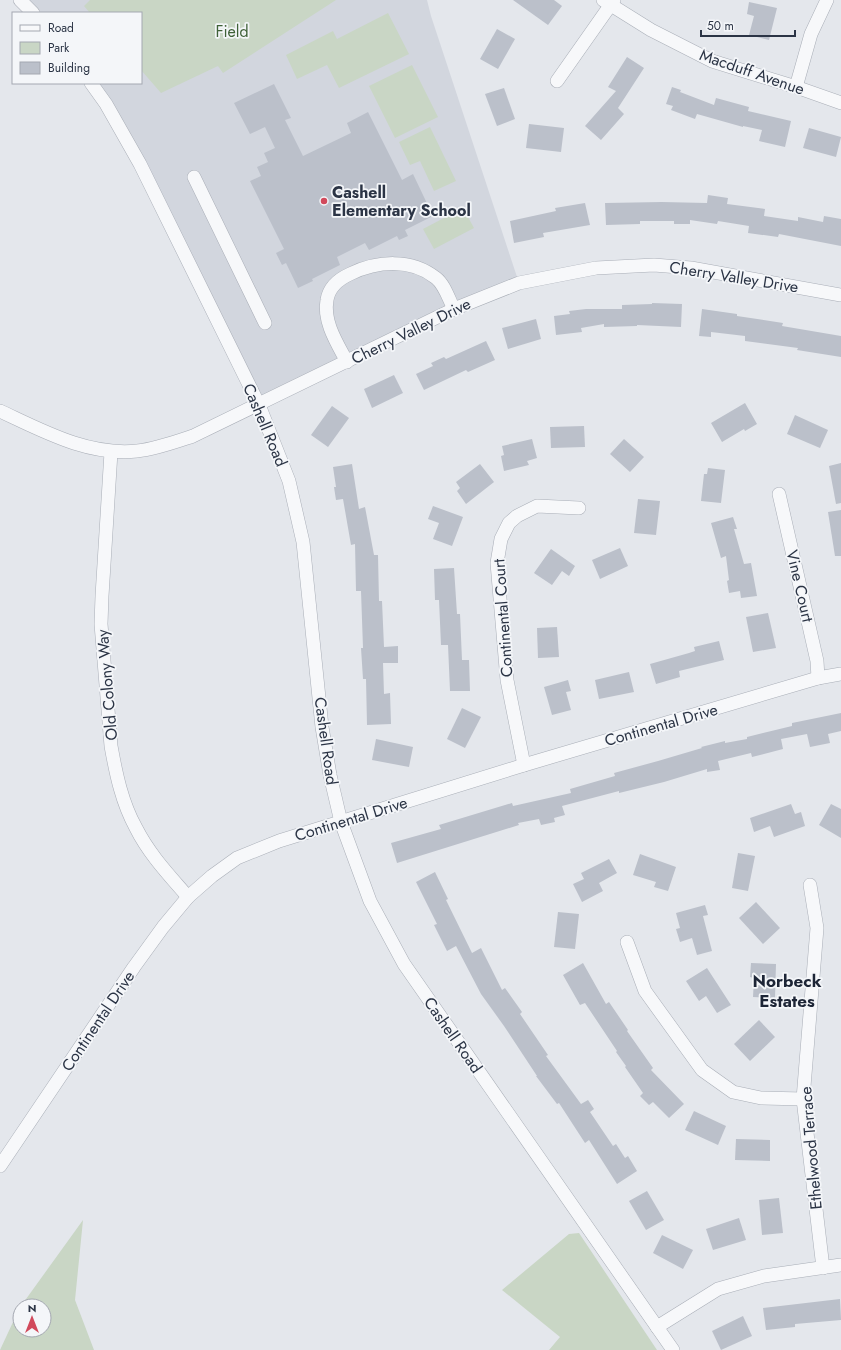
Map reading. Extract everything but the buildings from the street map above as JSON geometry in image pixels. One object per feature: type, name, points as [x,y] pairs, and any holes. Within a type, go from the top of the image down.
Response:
[{"type":"street","points":[[20,0],[32,12]]},
{"type":"street","points":[[796,87],[811,34],[827,0]]},
{"type":"street","points":[[557,81],[609,2]]},
{"type":"street","name":"Macduff Avenue","points":[[609,2],[651,30],[712,61],[796,87],[841,103]]},
{"type":"street","name":"Cashell Road","points":[[92,84],[106,104],[140,164],[259,405],[288,480],[303,542],[322,727],[330,775],[341,822],[370,901],[404,964],[673,1350]]},
{"type":"street","points":[[194,177],[265,323]]},
{"type":"street","points":[[347,362],[327,321],[326,311],[327,299],[330,290],[343,277],[360,269],[384,263],[399,263],[413,266],[425,270],[439,281],[454,310]]},
{"type":"street","name":"Cherry Valley Drive","points":[[0,411],[57,437],[85,447],[111,452],[137,451],[169,444],[193,436],[454,310],[518,283],[596,268],[654,265],[691,268],[841,294]]},
{"type":"street","name":"Old Colony Way","points":[[111,452],[102,589],[102,624],[112,753],[118,784],[136,829],[159,864],[188,897]]},
{"type":"street","name":"Vine Court","points":[[779,494],[817,661],[818,678]]},
{"type":"street","name":"Continental Court","points":[[524,765],[507,680],[497,564],[501,539],[509,523],[517,516],[537,506],[579,508]]},
{"type":"street","name":"Continental Drive","points":[[0,1165],[134,967],[163,927],[188,897],[212,876],[237,858],[279,841],[524,765],[818,678],[841,674]]},
{"type":"street","name":"Ethelwood Terrace","points":[[810,886],[817,928],[804,1099],[823,1268]]},
{"type":"street","points":[[627,942],[645,990],[702,1070],[733,1092],[761,1098],[804,1099]]},
{"type":"street","points":[[657,1327],[718,1289],[764,1276],[841,1265]]},
{"type":"shaded area","name":"Cashell Elementary School","points":[[20,0],[427,0],[519,283],[259,405],[92,84],[142,84],[142,12],[32,12]]},
{"type":"green space","name":"Field","points":[[90,0],[336,0],[223,73],[218,66],[161,93],[142,71],[142,12],[89,12],[84,6]]},
{"type":"green space","points":[[388,13],[409,54],[339,88],[327,65],[297,79],[286,55],[333,31],[337,39]]},
{"type":"green space","points":[[412,65],[438,117],[395,138],[369,86]]},
{"type":"green space","points":[[430,127],[456,181],[434,191],[420,161],[410,165],[399,142]]},
{"type":"green space","points":[[463,208],[474,228],[434,249],[423,229]]},
{"type":"green space","points":[[83,1220],[75,1300],[94,1350],[0,1350],[12,1324],[12,1338],[52,1338],[52,1298],[27,1298]]},
{"type":"green space","points":[[579,1233],[657,1350],[549,1350],[560,1337],[502,1290],[569,1234]]},
{"type":"place","name":"Cashell Elementary School","points":[[324,201]]},
{"type":"district","name":"Norbeck Estates","points":[[787,991]]}]
